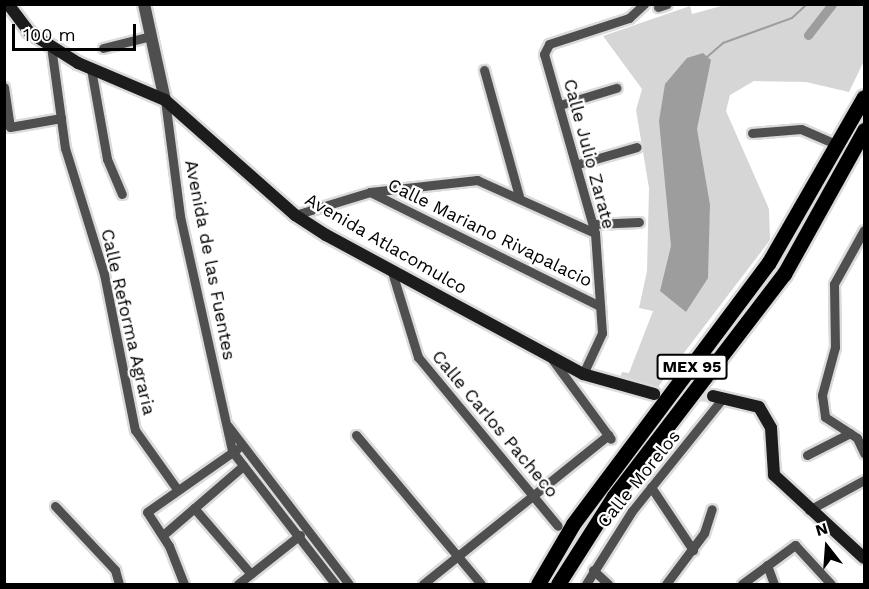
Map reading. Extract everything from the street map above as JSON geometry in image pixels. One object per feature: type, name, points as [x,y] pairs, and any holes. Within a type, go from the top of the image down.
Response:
[{"type":"highway","name":"MEX 95","points":[[538,585],[573,524],[768,262],[864,97]]},
{"type":"highway","name":"MEX 95","points":[[558,585],[614,496],[784,274],[864,130]]},
{"type":"main road","name":"Avenida Atlacomulco","points":[[8,4],[29,32],[51,46],[91,69],[165,100],[295,215],[392,272],[583,374],[654,394]]},
{"type":"main road","points":[[718,397],[759,407],[766,416],[774,475],[809,510],[864,558]]},
{"type":"street","points":[[144,4],[165,100]]},
{"type":"street","name":"Calle Julio Zarate","points":[[583,374],[602,333],[595,228],[545,48],[629,18],[644,4]]},
{"type":"street","points":[[103,48],[151,36]]},
{"type":"street","name":"Calle Reforma Agraria","points":[[51,46],[61,118],[104,274],[135,430],[177,489]]},
{"type":"street","points":[[91,69],[107,159],[122,194]]},
{"type":"street","points":[[484,70],[519,196]]},
{"type":"street","points":[[4,87],[10,127],[61,118]]},
{"type":"street","points":[[560,105],[616,88]]},
{"type":"street","name":"Avenida de las Fuentes","points":[[165,100],[180,216],[232,451],[240,469],[335,585]]},
{"type":"street","points":[[752,133],[801,129],[838,145]]},
{"type":"street","points":[[578,164],[637,147]]},
{"type":"street","points":[[370,192],[477,180],[595,228],[639,222]]},
{"type":"street","name":"Calle Mariano Rivapalacio","points":[[295,215],[370,192],[600,306]]},
{"type":"street","points":[[864,230],[834,284],[835,347],[822,395],[825,417],[850,433],[864,453]]},
{"type":"street","name":"Calle Carlos Pacheco","points":[[392,272],[418,357],[558,526]]},
{"type":"street","points":[[423,585],[533,495],[610,437],[549,355]]},
{"type":"street","name":"Calle Morelos","points":[[586,585],[651,487],[718,397]]},
{"type":"street","name":"Avenida de las Fuentes","points":[[228,426],[250,461],[349,585]]},
{"type":"street","points":[[807,455],[850,433]]},
{"type":"street","points":[[356,435],[481,585]]},
{"type":"street","points":[[184,585],[163,535],[147,512],[232,451],[242,447]]},
{"type":"street","points":[[163,535],[250,461]]},
{"type":"street","points":[[809,510],[864,480]]},
{"type":"street","points":[[651,487],[693,550]]},
{"type":"street","points":[[55,506],[115,570],[119,585]]},
{"type":"street","points":[[194,508],[251,574]]},
{"type":"street","points":[[666,585],[693,550],[712,509]]},
{"type":"street","points":[[238,585],[304,531]]},
{"type":"street","points":[[742,585],[795,545],[831,585]]},
{"type":"street","points":[[767,565],[774,585]]},
{"type":"street","points":[[594,570],[608,585]]},
{"type":"shaded area","points":[[725,5],[864,5],[864,61],[849,92],[806,82],[754,81],[730,95],[726,111],[769,209],[770,240],[658,387],[618,383],[622,372],[629,373],[653,311],[639,308],[647,271],[649,188],[636,110],[642,89],[603,36],[690,6],[692,14]]},
{"type":"shaded area","points":[[703,53],[711,60],[697,129],[710,205],[708,278],[686,312],[660,291],[671,246],[659,121],[665,84],[687,58]]},
{"type":"waterway","points":[[707,57],[723,43],[792,18],[807,4]]},
{"type":"waterway","points":[[808,35],[832,4]]},
{"type":"tunnel","points":[[663,394],[713,396]]}]
